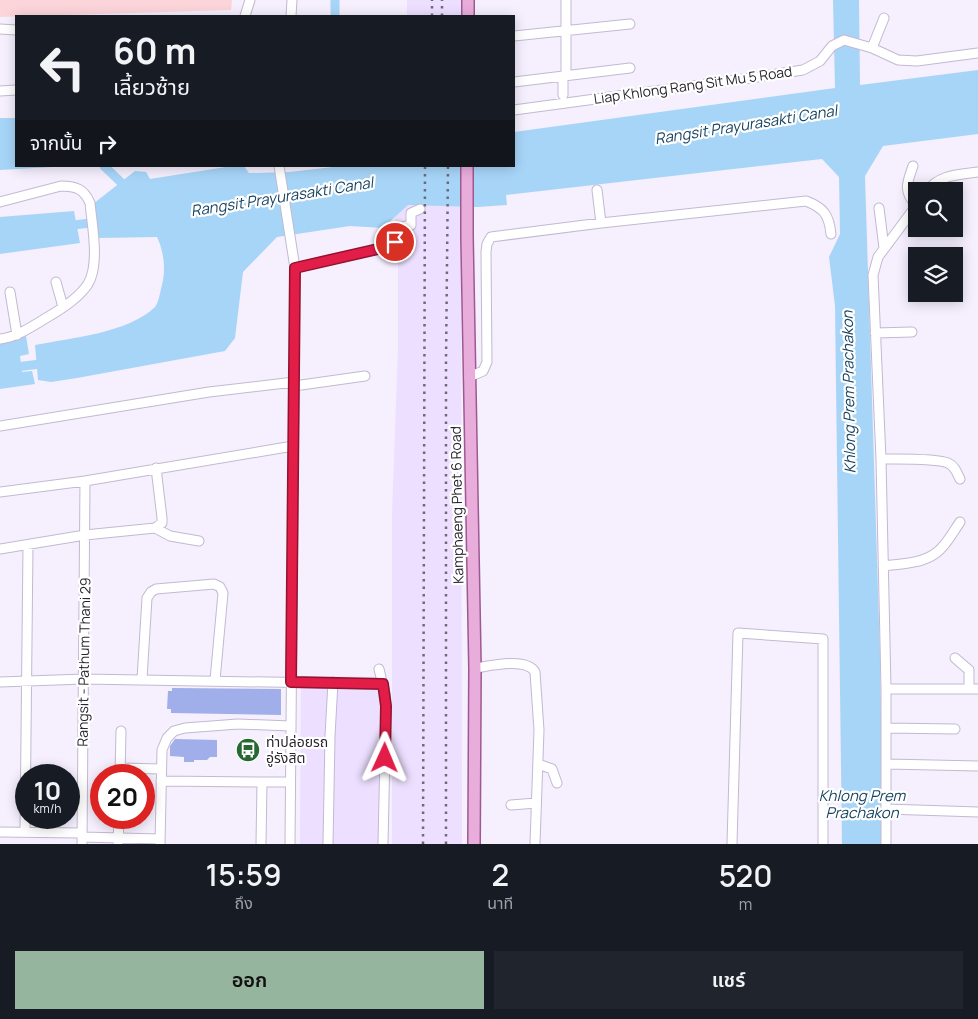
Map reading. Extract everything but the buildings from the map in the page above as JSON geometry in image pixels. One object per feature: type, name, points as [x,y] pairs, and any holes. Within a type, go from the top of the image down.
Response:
[{"type":"main road","points":[[468,0],[468,15]]},
{"type":"main road","name":"Kamphaeng Phet 6 Road","points":[[467,167],[474,668],[474,844]]},
{"type":"street","points":[[245,15],[250,0]]},
{"type":"street","points":[[291,15],[292,0]]},
{"type":"street","points":[[563,95],[566,0]]},
{"type":"street","points":[[872,48],[884,18]]},
{"type":"street","points":[[515,36],[630,24]]},
{"type":"street","points":[[0,29],[15,30]]},
{"type":"street","name":"Liap Khlong Rang Sit Mu 5 Road","points":[[515,110],[803,70],[820,61],[832,46],[844,40],[860,43],[898,60],[916,61],[978,53]]},
{"type":"street","points":[[515,82],[630,68]]},
{"type":"street","points":[[0,91],[15,90]]},
{"type":"street","points":[[909,182],[913,166]]},
{"type":"street","points":[[279,167],[295,268],[290,844]]},
{"type":"street","points":[[936,182],[942,178],[978,172]]},
{"type":"street","points":[[0,202],[61,186],[72,186],[81,190],[90,203],[94,263],[90,278],[81,292],[63,307],[17,335],[0,339]]},
{"type":"street","points":[[597,190],[601,223]]},
{"type":"street","points":[[469,377],[483,371],[487,362],[486,252],[488,240],[491,237],[806,201],[825,212],[830,219],[831,234]]},
{"type":"street","points":[[879,208],[884,248]]},
{"type":"street","points":[[295,268],[391,246],[395,242],[396,232],[400,228],[411,225],[411,214],[420,209]]},
{"type":"street","points":[[886,844],[886,689],[881,459],[873,275],[874,265],[884,248],[908,216]]},
{"type":"street","points":[[56,282],[63,307]]},
{"type":"street","points":[[10,292],[17,335]]},
{"type":"street","points":[[875,333],[912,332]]},
{"type":"street","points":[[0,426],[184,396],[365,376]]},
{"type":"street","points":[[0,492],[85,481],[293,446]]},
{"type":"street","points":[[881,459],[949,463],[960,479]]},
{"type":"street","points":[[0,549],[85,535],[155,528],[162,523],[156,468]]},
{"type":"street","name":"Rangsit - Pathum Thani 29","points":[[82,838],[85,481]]},
{"type":"street","points":[[883,566],[928,558],[937,552],[960,522]]},
{"type":"street","points":[[155,528],[170,536],[199,541]]},
{"type":"street","points":[[25,832],[28,545]]},
{"type":"street","points":[[142,679],[147,598],[151,592],[156,589],[214,584],[220,587],[224,593],[215,680]]},
{"type":"street","points":[[732,844],[738,633],[823,639],[823,844]]},
{"type":"street","points":[[886,689],[974,689],[968,670],[955,658]]},
{"type":"street","points":[[474,668],[520,663],[533,668],[535,672],[538,712],[535,844]]},
{"type":"street","points":[[379,669],[383,684],[386,715],[383,844]]},
{"type":"street","points":[[0,682],[142,679],[383,684]]},
{"type":"street","points":[[328,844],[333,682]]},
{"type":"street","points":[[0,832],[25,832],[118,841],[160,841],[162,750],[167,738],[174,731],[214,725],[290,726]]},
{"type":"street","points":[[886,728],[955,729]]},
{"type":"street","points":[[120,764],[121,730]]},
{"type":"street","points":[[538,764],[552,769],[557,783]]},
{"type":"street","points":[[886,764],[978,766]]},
{"type":"street","points":[[155,769],[161,769]]},
{"type":"street","points":[[161,780],[290,782]]},
{"type":"street","points":[[261,844],[262,782]]},
{"type":"street","points":[[511,805],[536,803]]},
{"type":"street","points":[[886,809],[978,812]]},
{"type":"shaded area","points":[[0,0],[232,0],[231,10],[15,15],[15,17],[0,17]]},
{"type":"shaded area","points":[[407,0],[461,0],[461,15],[407,15]]},
{"type":"shaded area","points":[[408,204],[461,206],[462,844],[392,844],[392,516],[398,349],[398,267],[395,217]]},
{"type":"shaded area","points":[[301,676],[385,677],[383,844],[300,844]]},
{"type":"water","name":"Khlong Prem Prachakon","points":[[833,0],[859,0],[860,85],[978,70],[978,134],[883,146],[865,176],[880,654],[883,844],[842,844],[835,306],[829,257],[840,234],[839,177],[822,159],[506,195],[507,205],[477,207],[408,205],[383,228],[350,226],[277,237],[243,272],[235,338],[225,351],[77,378],[51,382],[38,380],[35,345],[115,329],[144,316],[156,305],[164,267],[163,255],[157,237],[99,238],[93,204],[135,171],[146,172],[150,179],[226,167],[245,167],[249,173],[289,172],[333,167],[515,167],[515,132],[835,88]]},
{"type":"water","points":[[0,118],[15,118],[15,167],[52,167],[0,170]]},
{"type":"water","points":[[74,211],[80,243],[0,254],[0,217]]},
{"type":"water","points":[[26,336],[29,354],[20,356],[22,372],[32,371],[35,384],[0,389],[0,340]]},
{"type":"waterway","points":[[335,0],[335,15]]},
{"type":"waterway","points":[[105,167],[129,190]]},
{"type":"waterway","name":"Rangsit Prayurasakti Canal","points":[[65,226],[99,222]]},
{"type":"waterway","points":[[0,369],[48,363]]},
{"type":"railway","points":[[432,0],[432,15]]},
{"type":"railway","points":[[442,0],[442,15]]},
{"type":"railway","points":[[423,844],[425,167]]},
{"type":"railway","points":[[446,844],[448,167]]},
{"type":"place","name":"ท่าปล่อยรถ อู่รังสิต","points":[[248,750]]},
{"type":"route","points":[[385,758],[386,706],[383,684],[291,682],[295,268],[391,246],[395,242]]}]
